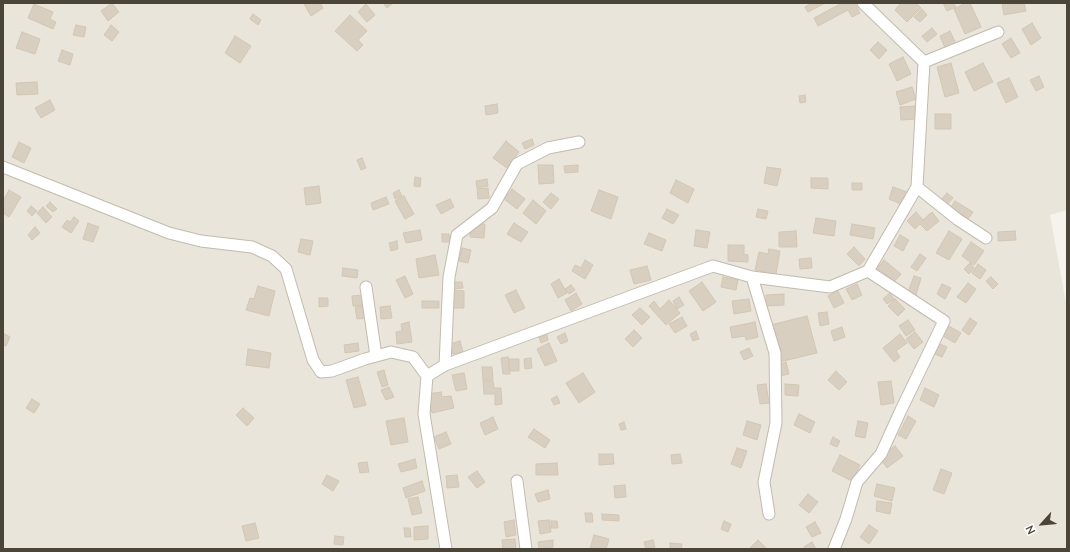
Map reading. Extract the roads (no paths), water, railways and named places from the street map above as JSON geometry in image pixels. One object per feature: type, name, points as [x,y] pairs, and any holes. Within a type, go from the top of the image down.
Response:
[{"type":"street","points":[[427,376],[445,365],[713,266],[752,277],[830,287],[868,271],[917,187],[924,62],[864,3]]},
{"type":"street","points":[[924,62],[998,32]]},
{"type":"street","points":[[445,365],[449,277],[457,235],[492,208],[517,164],[548,148],[578,142]]},
{"type":"street","points":[[3,166],[169,233],[201,241],[252,247],[272,256],[286,270],[312,360],[321,372],[332,371],[391,352],[413,357],[427,376],[424,414],[446,549]]},
{"type":"street","points":[[917,187],[957,219],[986,238]]},
{"type":"street","points":[[834,549],[846,520],[857,482],[881,454],[944,321],[868,271]]},
{"type":"street","points":[[752,277],[774,353],[776,423],[764,482],[769,514]]},
{"type":"street","points":[[366,287],[376,356]]},
{"type":"street","points":[[517,481],[526,549]]}]
